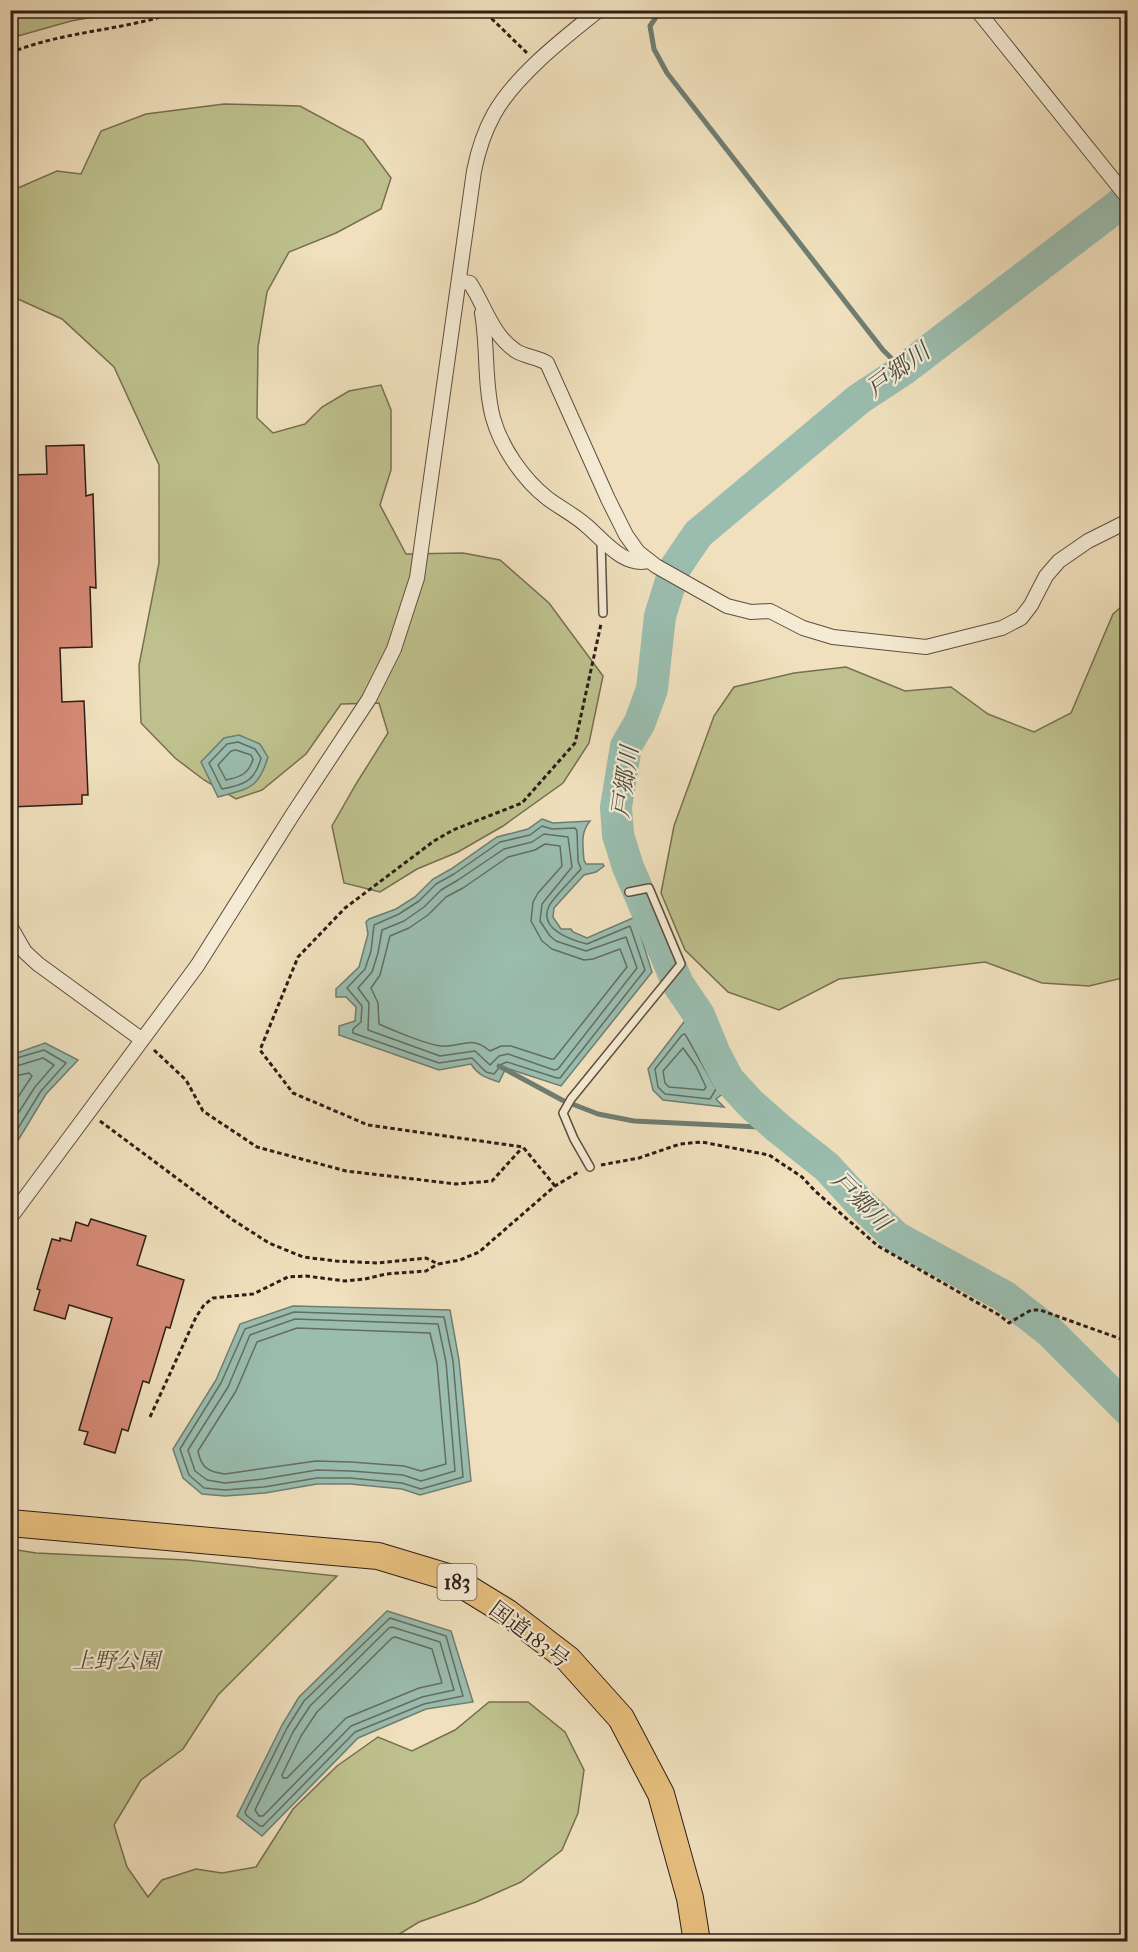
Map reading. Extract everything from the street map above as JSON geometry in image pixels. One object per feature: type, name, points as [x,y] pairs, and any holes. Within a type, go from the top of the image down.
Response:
[{"type":"highway","name":"国道183号","points":[[10,1523],[378,1556],[451,1578],[508,1613],[568,1659],[621,1718],[661,1794],[690,1898],[697,1941]]},
{"type":"street","points":[[10,1218],[197,966],[369,699],[394,649],[417,578],[474,171],[480,144],[501,103],[522,78],[599,10]]},
{"type":"street","points":[[978,10],[1128,198]]},
{"type":"street","points":[[459,281],[470,283],[493,326],[513,349],[547,363],[580,441],[626,535],[638,552],[672,575],[727,606],[751,612],[770,611],[803,628],[833,637],[926,647],[1002,628],[1021,618],[1032,605],[1046,576],[1059,561],[1088,541],[1128,521]]},
{"type":"street","points":[[481,305],[485,331],[488,390],[493,419],[503,443],[518,466],[547,499],[572,514],[631,561],[640,563],[649,561]]},
{"type":"street","points":[[10,926],[25,952],[38,964],[141,1039]]},
{"type":"lane","points":[[601,539],[603,613]]},
{"type":"lane","points":[[590,1167],[563,1113],[571,1099],[681,964],[649,888],[629,892]]},
{"type":"path","points":[[10,53],[55,38],[89,34],[150,21],[182,10]]},
{"type":"path","points":[[479,10],[492,19],[537,64]]},
{"type":"path","points":[[555,1186],[523,1148],[368,1125],[293,1093],[260,1050],[298,957],[345,908],[434,841],[453,830],[522,803],[575,743],[603,613]]},
{"type":"path","points":[[141,1039],[186,1080],[203,1111],[256,1147],[346,1171],[456,1185],[492,1181],[523,1148]]},
{"type":"path","points":[[88,1112],[233,1220],[269,1243],[303,1257],[378,1263],[426,1258],[438,1264]]},
{"type":"path","points":[[150,1417],[196,1317],[204,1305],[213,1298],[253,1293],[288,1277],[306,1276],[345,1281],[386,1274],[426,1271],[438,1264],[460,1260],[479,1252],[555,1186],[579,1171],[639,1158],[687,1143],[702,1142],[769,1155],[802,1177],[878,1246],[999,1315],[1009,1323],[1031,1310],[1040,1310],[1121,1339],[1128,1346]]},
{"type":"green space","points":[[11,10],[117,10],[117,11],[11,38]]},
{"type":"green space","points":[[224,104],[300,106],[363,140],[391,178],[381,209],[336,233],[289,252],[267,292],[258,347],[257,418],[273,433],[305,424],[322,407],[349,391],[381,385],[391,410],[391,470],[380,505],[406,554],[463,553],[500,560],[549,603],[603,676],[589,743],[563,783],[503,826],[458,852],[417,869],[380,892],[344,883],[332,826],[388,733],[379,703],[341,704],[306,754],[262,790],[236,799],[204,780],[175,758],[141,723],[139,665],[159,563],[159,465],[114,367],[62,319],[18,299],[11,299],[11,191],[57,171],[81,174],[101,131],[146,114]]},
{"type":"green space","points":[[1127,602],[1127,977],[1089,986],[1042,983],[985,962],[839,979],[779,1010],[728,992],[685,950],[661,893],[674,826],[714,716],[734,687],[794,673],[846,667],[905,691],[951,687],[988,714],[1034,732],[1071,713],[1113,614]]},
{"type":"green space","name":"上野公園","points":[[11,1549],[36,1553],[187,1560],[337,1576],[218,1695],[183,1749],[141,1780],[114,1825],[127,1867],[148,1897],[162,1880],[196,1869],[222,1873],[256,1867],[293,1809],[337,1766],[378,1737],[412,1751],[455,1730],[489,1702],[528,1702],[565,1732],[584,1770],[578,1813],[562,1850],[521,1882],[476,1902],[419,1922],[388,1941],[11,1941]]},
{"type":"water","points":[[239,735],[260,744],[268,757],[260,776],[251,786],[218,797],[201,762],[224,738]]},
{"type":"water","points":[[542,819],[553,823],[590,821],[583,835],[584,860],[586,864],[603,864],[604,866],[596,872],[584,875],[554,908],[553,917],[561,929],[571,929],[587,938],[635,917],[652,972],[561,1086],[506,1068],[499,1082],[483,1076],[471,1064],[439,1070],[339,1035],[339,1026],[355,1021],[356,1007],[346,997],[336,997],[336,989],[359,967],[368,934],[366,922],[396,909],[415,897],[433,879],[497,837],[528,829]]},
{"type":"water","points":[[687,1018],[698,1046],[708,1059],[713,1073],[732,1099],[724,1093],[716,1099],[724,1107],[663,1100],[653,1090],[648,1069]]},
{"type":"water","points":[[45,1043],[78,1060],[46,1094],[11,1152],[11,1055]]},
{"type":"water","points":[[293,1306],[450,1310],[459,1360],[471,1481],[420,1495],[402,1489],[350,1484],[317,1484],[265,1493],[225,1496],[202,1494],[183,1478],[173,1449],[216,1380],[240,1324]]},
{"type":"water","points":[[387,1611],[451,1631],[473,1702],[426,1709],[358,1738],[262,1836],[237,1816],[282,1725],[299,1697]]},
{"type":"building","points":[[84,445],[86,496],[93,494],[96,588],[90,587],[92,647],[60,648],[62,702],[84,701],[88,795],[82,795],[82,804],[10,807],[10,475],[47,474],[46,446]]},
{"type":"building","points":[[91,1219],[146,1236],[137,1265],[184,1280],[170,1328],[166,1327],[149,1383],[143,1381],[128,1431],[122,1429],[115,1453],[84,1444],[88,1432],[79,1430],[112,1318],[69,1305],[65,1319],[34,1310],[40,1290],[37,1289],[52,1239],[60,1241],[60,1238],[71,1241],[76,1222],[88,1226]]},
{"type":"waterway","points":[[661,10],[650,26],[654,49],[667,73],[883,350],[903,370]]},
{"type":"waterway","name":"戸郷川","points":[[1128,198],[903,370],[859,399],[698,534],[675,568],[660,616],[652,689],[640,722],[626,746],[616,807],[618,835],[628,867],[678,984],[699,1015],[728,1079],[751,1104],[827,1167],[896,1237],[1004,1296],[1049,1331],[1128,1410]]},
{"type":"waterway","points":[[499,1066],[562,1100],[598,1114],[634,1121],[778,1128]]}]
